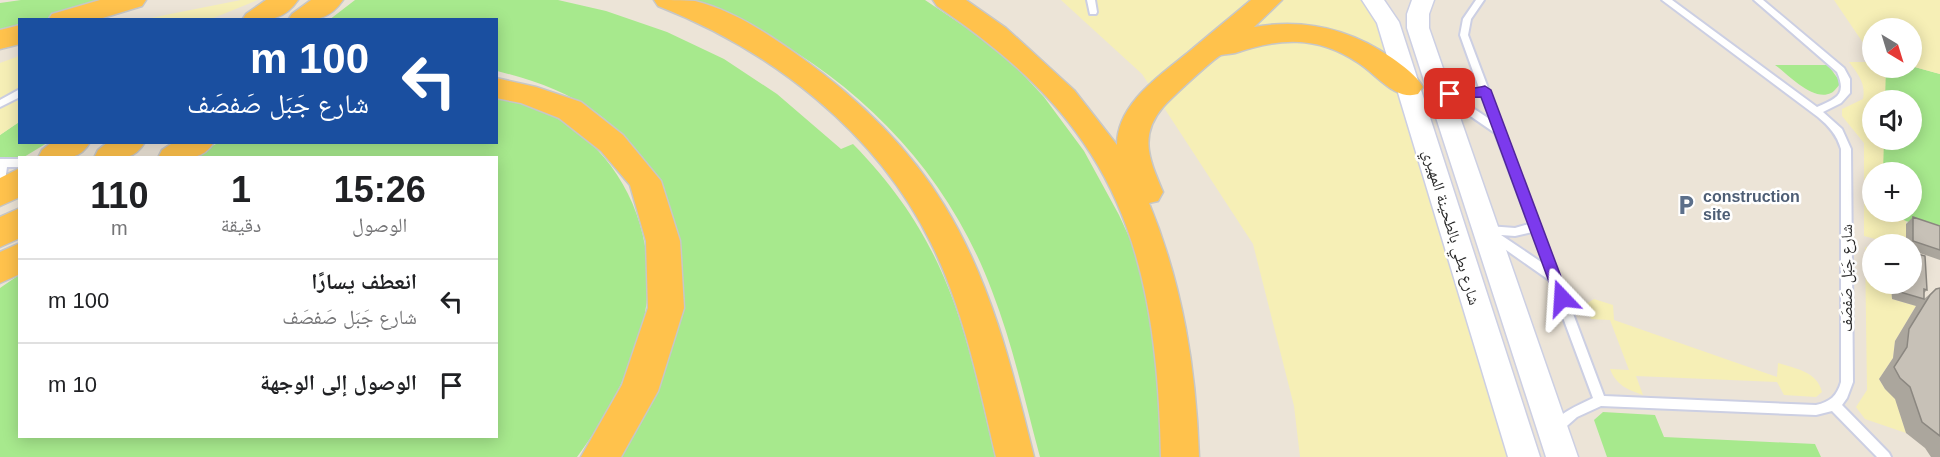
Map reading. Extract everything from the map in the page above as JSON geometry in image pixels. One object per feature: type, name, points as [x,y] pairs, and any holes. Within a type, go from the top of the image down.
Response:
[{"type":"highway","points":[[69,18],[132,0]]},
{"type":"highway","points":[[259,18],[284,0]]},
{"type":"highway","points":[[305,18],[329,0]]},
{"type":"highway","points":[[668,0],[719,22],[772,51],[849,112],[881,144],[904,174],[932,212],[949,244],[972,306],[1000,397],[1015,457]]},
{"type":"highway","points":[[947,0],[985,25],[1040,72],[1083,121],[1116,169],[1141,223],[1153,256],[1169,325],[1180,400],[1180,457]]},
{"type":"highway","points":[[1194,457],[1197,409],[1188,331],[1167,239],[1137,168],[1132,138],[1136,121],[1149,103],[1268,0]]},
{"type":"highway","points":[[1205,54],[1256,34],[1281,30],[1307,32],[1333,39],[1359,51],[1386,67],[1408,87]]},
{"type":"highway","points":[[0,40],[18,35]]},
{"type":"highway","points":[[498,88],[526,94],[570,110],[612,143],[645,181],[663,241],[666,308],[639,391],[600,457]]},
{"type":"highway","points":[[56,156],[72,144]]},
{"type":"highway","points":[[112,156],[127,144]]},
{"type":"highway","points":[[175,156],[196,144]]},
{"type":"highway","points":[[0,234],[18,221]]},
{"type":"highway","points":[[0,269],[18,257]]},
{"type":"street","name":"شارع بطي بالطحينة المهيري","points":[[1373,0],[1388,22],[1524,457]]},
{"type":"street","name":"شارع بطي بالطحينة المهيري","points":[[1423,0],[1418,14],[1418,28],[1562,457]]},
{"type":"lane","points":[[1091,0],[1093,12]]},
{"type":"lane","points":[[1480,0],[1467,19],[1464,35],[1600,401]]},
{"type":"lane","name":"شارع جَبَل صَفصَف","points":[[1666,0],[1838,130],[1846,149],[1847,382],[1845,394],[1834,405]]},
{"type":"lane","points":[[1758,0],[1841,70],[1848,82],[1847,93],[1839,101],[1815,111]]},
{"type":"lane","points":[[1437,89],[1463,95],[1485,90]]},
{"type":"lane","points":[[1437,89],[1500,131]]},
{"type":"lane","points":[[0,104],[18,93]]},
{"type":"lane","points":[[0,181],[18,165]]},
{"type":"lane","points":[[1485,230],[1515,232],[1535,227]]},
{"type":"lane","points":[[1485,230],[1554,278]]},
{"type":"lane","points":[[1553,431],[1573,413],[1600,401],[1816,410],[1834,405],[1885,457]]},
{"type":"green space","points":[[21,0],[116,0],[51,18],[18,18],[18,28],[0,35],[0,3]]},
{"type":"green space","points":[[355,0],[558,0],[606,11],[667,32],[724,59],[777,94],[841,149],[853,144],[885,180],[911,216],[932,252],[949,289],[974,367],[995,457],[619,457],[649,405],[658,182],[643,159],[627,139],[590,108],[547,87],[498,71],[498,18],[332,18]]},
{"type":"green space","points":[[692,0],[925,0],[1001,51],[1044,97],[1084,151],[1119,215],[1135,250],[1148,288],[1166,457],[1040,457],[1012,353],[992,291],[970,241],[942,194],[910,152],[874,113],[833,79],[789,48],[742,22]]},
{"type":"green space","points":[[1775,65],[1828,65],[1841,83],[1831,93],[1816,94],[1801,86]]},
{"type":"green space","points":[[1922,69],[1940,74],[1940,232],[1909,222],[1922,222],[1922,162],[1882,162],[1883,150],[1922,150],[1922,90],[1885,90],[1885,78],[1922,78]]},
{"type":"green space","points":[[498,97],[553,116],[579,133],[602,154],[620,179],[634,206],[643,235],[648,265],[647,296],[637,345],[616,395],[598,427],[577,457],[0,457],[0,288],[18,276],[18,438],[498,438],[498,156],[192,156],[216,144],[498,144]]},
{"type":"green space","points":[[18,123],[18,144],[45,144],[26,156],[18,156],[18,162],[0,173],[0,135]]},
{"type":"green space","points":[[1603,412],[1655,415],[1664,437],[1815,444],[1821,457],[1607,457],[1594,420]]},
{"type":"sand","points":[[241,0],[258,0],[213,18],[150,18]]},
{"type":"sand","points":[[1061,0],[1360,0],[1368,6],[1378,23],[1511,457],[1300,457],[1294,406],[1253,244],[1142,74]]},
{"type":"sand","points":[[1834,0],[1940,0],[1940,74],[1922,69],[1922,18],[1862,18],[1862,41]]},
{"type":"sand","points":[[18,56],[18,123],[0,135],[0,63]]},
{"type":"sand","points":[[1849,62],[1862,62],[1862,78],[1886,78],[1885,90],[1863,90],[1858,75]]},
{"type":"sand","points":[[1862,99],[1862,141],[1842,116],[1842,109]]},
{"type":"sand","points":[[1864,150],[1884,150],[1883,162],[1864,162]]},
{"type":"sand","points":[[1864,222],[1906,222],[1906,234],[1864,234]]},
{"type":"sand","points":[[1866,294],[1892,294],[1892,299],[1916,306],[1895,341],[1893,358],[1879,379],[1885,389],[1895,398],[1906,433],[1865,419],[1856,407],[1867,390]]},
{"type":"sand","points":[[1594,299],[1613,305],[1614,320],[1777,377],[1778,363],[1799,369],[1816,379],[1822,392],[1816,397],[1784,395],[1777,382],[1636,376],[1643,395],[1632,391],[1619,383],[1610,369],[1629,370],[1610,320],[1591,319],[1586,304]]},
{"type":"building","points":[[1922,220],[1940,226],[1940,250],[1922,244],[1922,234],[1913,234],[1913,222],[1922,222]]},
{"type":"building","points":[[1922,255],[1925,256],[1927,290],[1924,289],[1924,299],[1907,294],[1922,294]]},
{"type":"building","points":[[1940,288],[1940,436],[1922,422],[1910,387],[1900,378],[1894,367],[1907,347],[1909,329],[1930,295]]},
{"type":"place","name":"construction site","points":[[1686,205]]},
{"type":"route","points":[[1450,94],[1475,94],[1485,90],[1562,298]]}]
